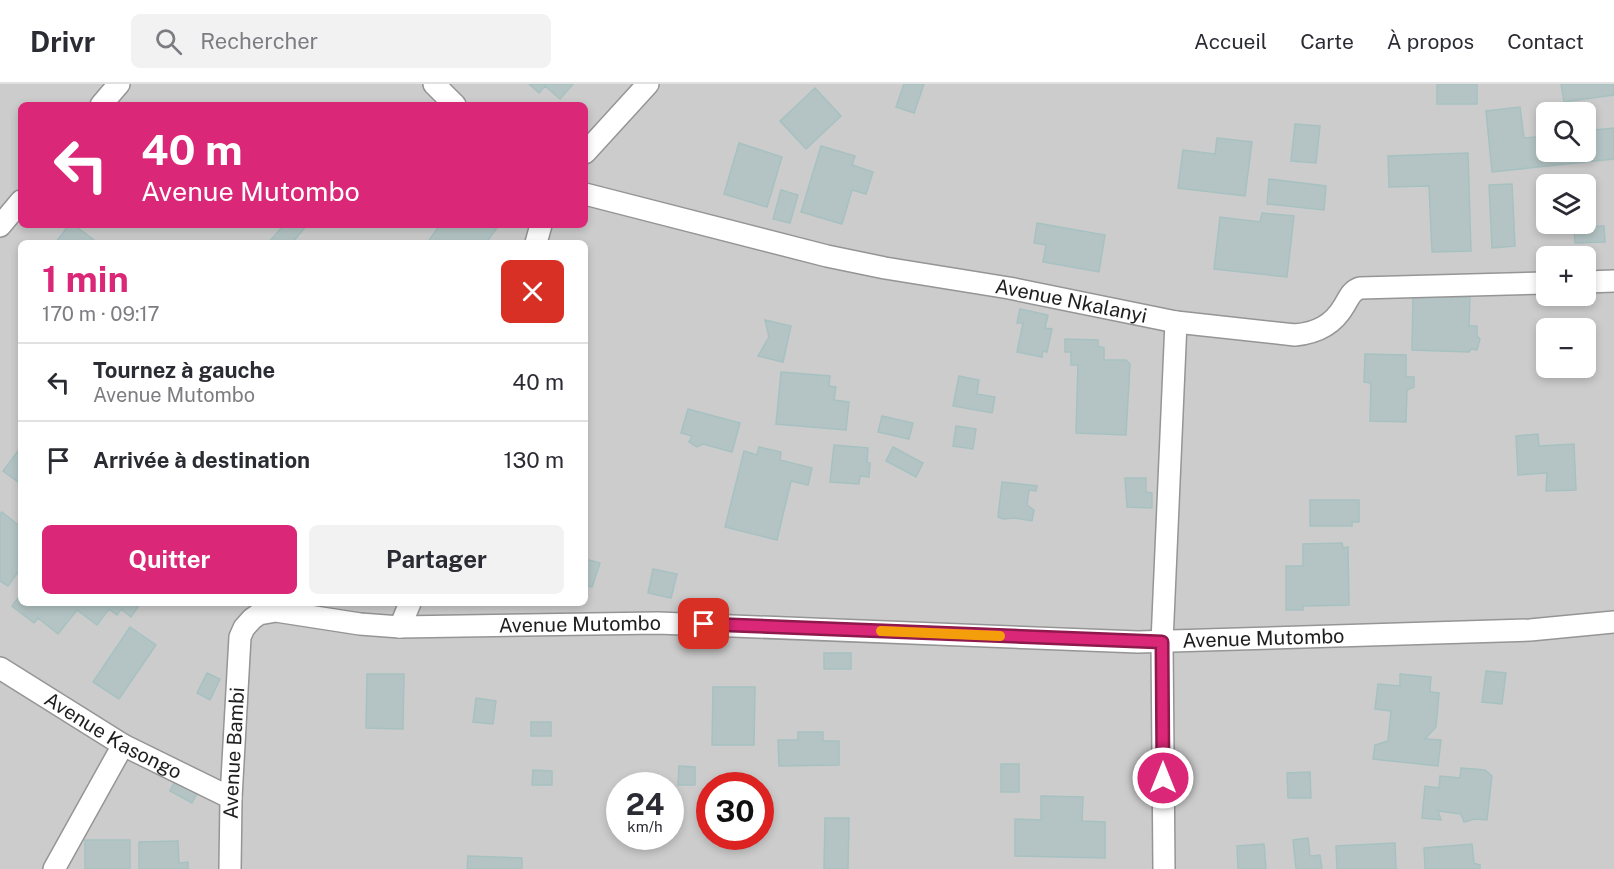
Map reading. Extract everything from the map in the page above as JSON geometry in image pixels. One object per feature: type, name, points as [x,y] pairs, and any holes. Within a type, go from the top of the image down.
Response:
[{"type":"street","points":[[104,102],[119,84]]},
{"type":"street","points":[[434,84],[452,102]]},
{"type":"street","points":[[588,150],[648,84]]},
{"type":"street","name":"Avenue Nkalanyi","points":[[588,195],[827,256],[885,268],[1009,288],[1176,322],[1295,335],[1325,328],[1339,315],[1354,290],[1360,288],[1536,283]]},
{"type":"street","points":[[0,226],[18,205]]},
{"type":"street","points":[[1596,282],[1614,281]]},
{"type":"street","points":[[1164,869],[1162,642],[1176,322]]},
{"type":"street","points":[[400,627],[409,606]]},
{"type":"street","name":"Avenue Mutombo","points":[[240,637],[252,619],[276,611],[360,624],[400,627],[658,623],[1162,642],[1530,630],[1614,622]]},
{"type":"street","name":"Avenue Bambi","points":[[230,869],[231,798],[240,637]]},
{"type":"street","name":"Avenue Kasongo","points":[[0,668],[123,745],[231,798]]},
{"type":"street","points":[[54,869],[123,745]]},
{"type":"shaded area","points":[[0,84],[442,84],[460,102],[18,102],[18,228],[588,228],[588,102],[467,102],[448,84],[1614,84],[1614,869],[0,869]]},
{"type":"building","points":[[529,84],[573,84],[560,99],[545,86],[539,93]]},
{"type":"building","points":[[904,84],[924,84],[914,113],[896,107]]},
{"type":"building","points":[[1437,84],[1477,84],[1477,104],[1437,104]]},
{"type":"building","points":[[1561,84],[1614,84],[1614,95],[1564,102]]},
{"type":"building","points":[[815,88],[841,116],[806,149],[780,121]]},
{"type":"building","points":[[1520,107],[1524,138],[1536,137],[1536,162],[1586,162],[1492,172],[1486,111]]},
{"type":"building","points":[[1295,124],[1320,126],[1316,163],[1291,161]]},
{"type":"building","points":[[1614,128],[1614,159],[1596,161],[1596,130]]},
{"type":"building","points":[[1217,138],[1252,142],[1245,196],[1178,188],[1183,150],[1215,154]]},
{"type":"building","points":[[739,143],[782,157],[767,207],[724,194]]},
{"type":"building","points":[[821,146],[855,156],[852,165],[873,172],[866,194],[852,190],[842,224],[801,212]]},
{"type":"building","points":[[1468,153],[1471,251],[1432,252],[1429,186],[1389,187],[1388,156]]},
{"type":"building","points":[[1269,179],[1326,186],[1324,210],[1267,204]]},
{"type":"building","points":[[1512,184],[1515,246],[1492,248],[1489,185]]},
{"type":"building","points":[[781,190],[798,195],[790,223],[773,219]]},
{"type":"building","points":[[1262,213],[1294,216],[1287,277],[1214,269],[1220,217],[1260,222]]},
{"type":"building","points":[[1037,223],[1105,235],[1099,272],[1043,262],[1046,245],[1034,243]]},
{"type":"building","points":[[1596,226],[1604,226],[1605,242],[1575,243],[1574,234],[1596,234]]},
{"type":"building","points":[[67,228],[78,228],[94,240],[57,240]]},
{"type":"building","points":[[281,228],[304,228],[294,240],[271,240]]},
{"type":"building","points":[[438,228],[497,228],[488,240],[429,240]]},
{"type":"building","points":[[1413,296],[1470,297],[1469,326],[1477,326],[1477,336],[1480,339],[1477,350],[1471,349],[1469,352],[1412,350]]},
{"type":"building","points":[[1020,309],[1048,315],[1045,328],[1052,329],[1047,352],[1043,351],[1042,357],[1017,352],[1023,323],[1017,323]]},
{"type":"building","points":[[765,320],[791,326],[783,362],[758,356],[769,337]]},
{"type":"building","points":[[1065,339],[1098,340],[1098,346],[1104,348],[1104,360],[1126,360],[1130,364],[1126,435],[1076,433],[1078,365],[1071,365],[1071,352],[1065,352]]},
{"type":"building","points":[[1365,354],[1406,355],[1406,377],[1414,377],[1414,387],[1407,390],[1406,422],[1370,421],[1371,383],[1364,382]]},
{"type":"building","points":[[781,372],[830,376],[829,386],[836,387],[834,400],[849,402],[846,430],[776,424]]},
{"type":"building","points":[[959,376],[979,380],[977,394],[995,397],[992,413],[953,406]]},
{"type":"building","points":[[688,409],[740,423],[732,452],[703,444],[697,447],[689,442],[692,436],[681,433]]},
{"type":"building","points":[[882,416],[913,423],[909,439],[878,432]]},
{"type":"building","points":[[956,426],[976,429],[973,449],[953,446]]},
{"type":"building","points":[[1538,434],[1539,446],[1574,444],[1576,490],[1546,491],[1547,473],[1518,475],[1516,436]]},
{"type":"building","points":[[834,445],[868,448],[869,477],[860,476],[859,484],[830,482]]},
{"type":"building","points":[[759,447],[781,452],[780,460],[812,468],[808,485],[791,481],[777,540],[725,527],[744,451],[757,455]]},
{"type":"building","points":[[893,447],[923,463],[916,477],[886,461]]},
{"type":"building","points":[[18,451],[18,482],[3,471]]},
{"type":"building","points":[[1125,478],[1146,478],[1146,492],[1152,493],[1152,508],[1127,507]]},
{"type":"building","points":[[1002,482],[1037,486],[1036,491],[1029,490],[1027,505],[1034,510],[1032,521],[998,517]]},
{"type":"building","points":[[1310,500],[1359,500],[1359,522],[1352,522],[1352,526],[1310,526]]},
{"type":"building","points":[[2,512],[18,525],[18,572],[8,586],[0,581],[0,514]]},
{"type":"building","points":[[1342,543],[1343,548],[1348,547],[1349,605],[1303,606],[1303,610],[1286,610],[1286,566],[1303,566],[1303,544]]},
{"type":"building","points":[[588,560],[600,563],[592,587],[588,586]]},
{"type":"building","points":[[653,569],[677,574],[671,598],[648,593]]},
{"type":"building","points":[[18,598],[18,606],[138,607],[131,617],[121,609],[117,615],[109,609],[97,625],[77,610],[58,634],[38,618],[34,623],[12,606]]},
{"type":"building","points":[[130,627],[156,645],[119,699],[93,682]]},
{"type":"building","points":[[824,653],[851,653],[851,669],[824,669]]},
{"type":"building","points":[[1486,671],[1506,673],[1502,704],[1482,702]]},
{"type":"building","points":[[207,673],[220,679],[210,700],[197,693]]},
{"type":"building","points":[[367,674],[404,674],[403,729],[366,728]]},
{"type":"building","points":[[1400,674],[1431,677],[1430,692],[1439,693],[1436,727],[1425,739],[1441,740],[1438,766],[1373,759],[1375,745],[1388,741],[1391,711],[1375,709],[1378,684],[1400,686]]},
{"type":"building","points":[[713,687],[755,687],[754,745],[712,745]]},
{"type":"building","points":[[476,698],[496,701],[493,724],[473,722]]},
{"type":"building","points":[[531,722],[551,722],[551,736],[531,736]]},
{"type":"building","points":[[798,732],[823,732],[823,741],[839,741],[839,765],[779,766],[778,740],[798,740]]},
{"type":"building","points":[[1001,764],[1019,764],[1019,792],[1001,792]]},
{"type":"building","points":[[679,766],[695,767],[695,785],[684,785],[684,772],[679,772]]},
{"type":"building","points":[[1461,768],[1485,770],[1492,776],[1487,820],[1475,819],[1464,822],[1461,814],[1438,811],[1441,820],[1422,818],[1425,786],[1439,788],[1440,776],[1460,778]]},
{"type":"building","points":[[533,770],[552,771],[552,785],[532,785]]},
{"type":"building","points":[[1310,772],[1311,798],[1288,798],[1287,773]]},
{"type":"building","points":[[177,777],[199,789],[192,803],[170,791]]},
{"type":"building","points":[[1041,796],[1083,797],[1082,821],[1105,822],[1105,858],[1015,856],[1015,819],[1041,820]]},
{"type":"building","points":[[825,818],[849,818],[848,869],[824,869]]},
{"type":"building","points":[[1308,838],[1310,856],[1320,855],[1322,869],[1296,869],[1293,840]]},
{"type":"building","points":[[85,840],[130,840],[130,869],[85,869]]},
{"type":"building","points":[[178,841],[179,863],[188,862],[188,869],[139,869],[139,842]]},
{"type":"building","points":[[1395,843],[1396,869],[1337,869],[1336,846]]},
{"type":"building","points":[[1264,844],[1266,869],[1238,869],[1237,846]]},
{"type":"building","points":[[1472,844],[1474,863],[1480,865],[1480,869],[1425,869],[1424,848]]},
{"type":"building","points":[[468,856],[522,858],[522,869],[467,869]]},
{"type":"slow traffic","points":[[881,631],[1000,636]]},
{"type":"route","points":[[704,624],[1162,642],[1163,778]]}]
